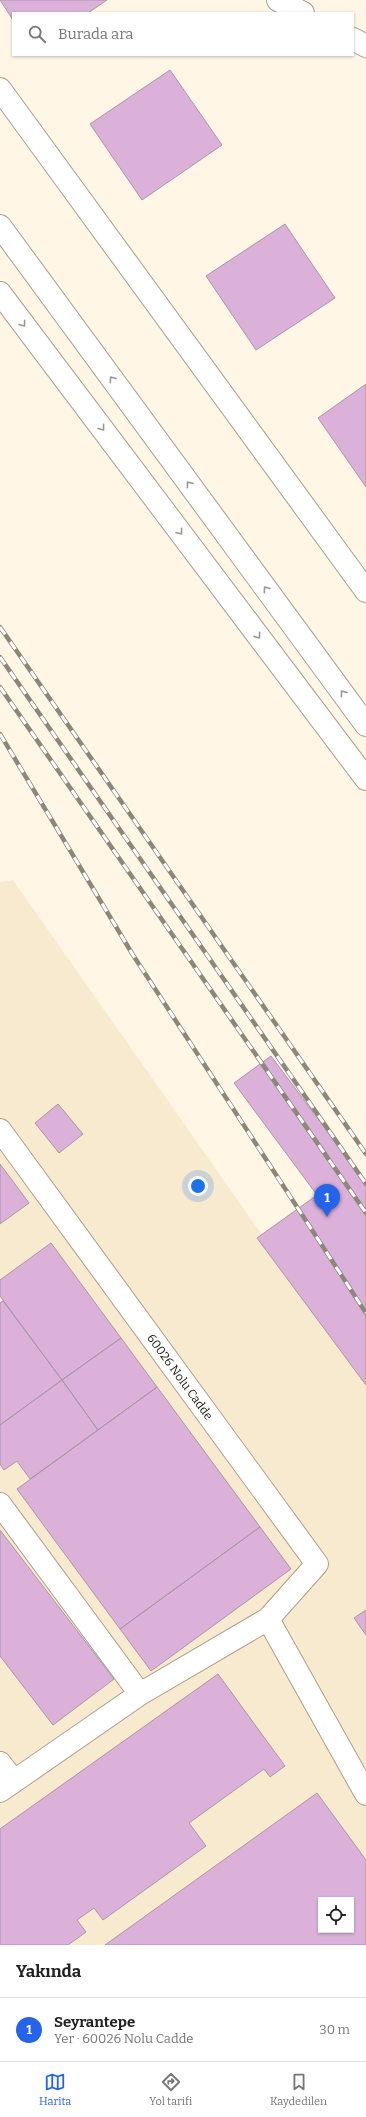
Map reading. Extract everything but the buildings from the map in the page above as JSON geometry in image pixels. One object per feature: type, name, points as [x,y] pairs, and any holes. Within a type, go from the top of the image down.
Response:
[{"type":"street","points":[[278,0],[300,12]]},
{"type":"street","points":[[354,40],[366,46]]},
{"type":"street","points":[[0,89],[366,591]]},
{"type":"street","points":[[0,226],[366,725]]},
{"type":"street","points":[[0,293],[366,780]]},
{"type":"street","name":"60026 Nolu Cadde","points":[[0,1130],[317,1564],[268,1619]]},
{"type":"street","points":[[0,1504],[140,1694]]},
{"type":"street","points":[[0,1763],[7,1786],[140,1694],[268,1619],[366,1794]]},
{"type":"shaded area","points":[[13,880],[366,1383],[366,1945],[0,1945],[0,882]]},
{"type":"railway","points":[[0,627],[366,1154]]},
{"type":"railway","points":[[0,657],[366,1184]]},
{"type":"railway","points":[[0,687],[366,1213]]},
{"type":"railway","points":[[0,734],[133,955],[366,1313]]},
{"type":"place","name":"Seyrantepe","points":[[327,1217]]}]
